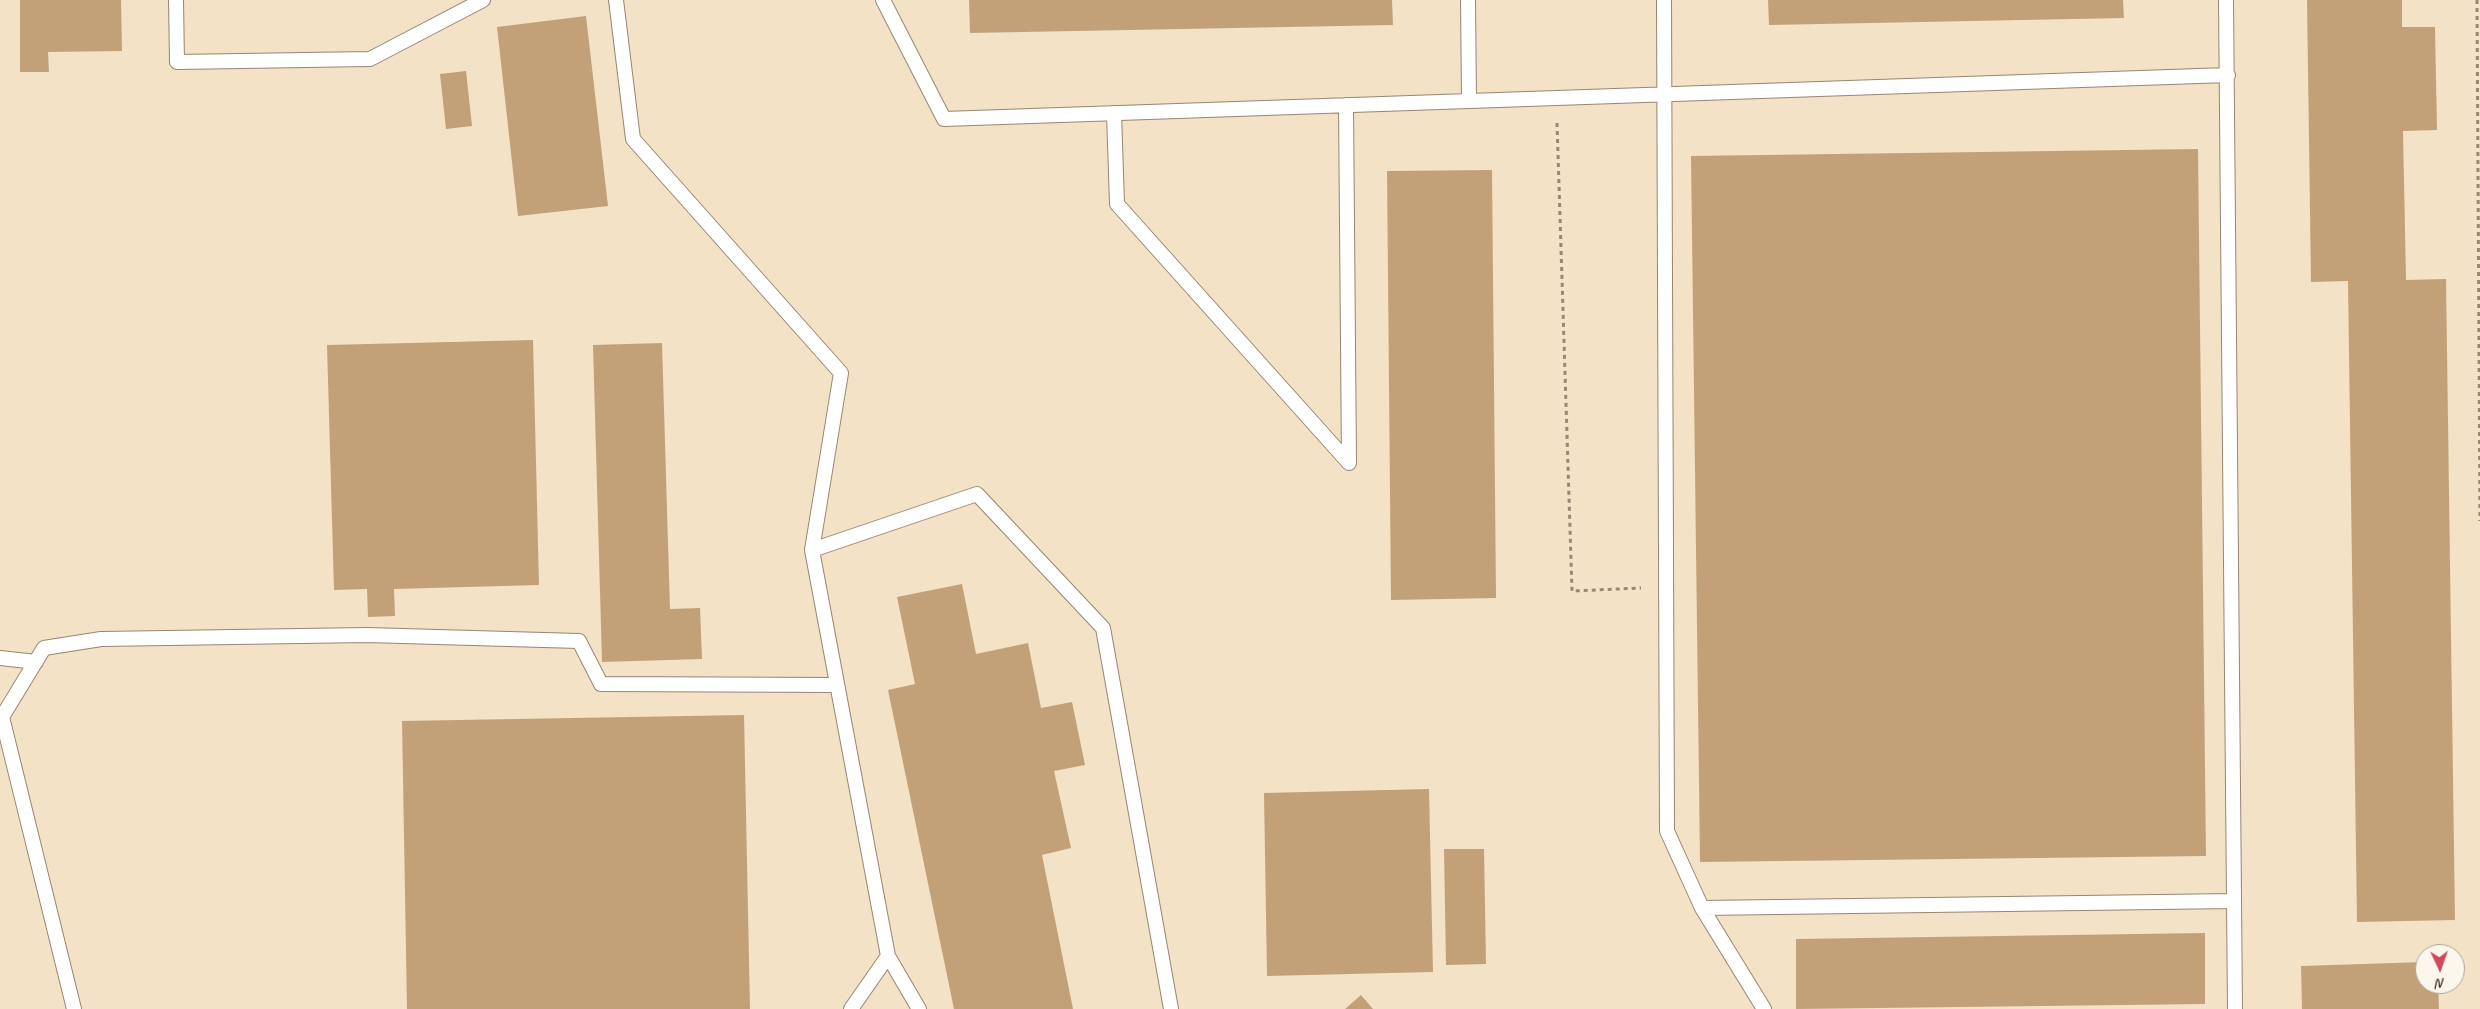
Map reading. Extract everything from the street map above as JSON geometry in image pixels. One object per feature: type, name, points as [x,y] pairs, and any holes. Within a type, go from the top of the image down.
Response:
[{"type":"lane","points":[[176,0],[177,62],[370,59],[483,0]]},
{"type":"lane","points":[[616,0],[633,139],[841,373],[812,550],[888,956],[919,1009]]},
{"type":"lane","points":[[883,0],[944,119],[2228,75]]},
{"type":"lane","points":[[1468,0],[1469,100]]},
{"type":"lane","points":[[1664,0],[1667,830],[1702,908],[1764,1009]]},
{"type":"lane","points":[[2226,0],[2235,1009]]},
{"type":"lane","points":[[1114,113],[1117,204],[1349,463],[1346,105]]},
{"type":"lane","points":[[812,550],[977,494],[1103,628],[1171,1009]]},
{"type":"lane","points":[[74,1009],[2,717],[44,648],[100,639],[367,635],[579,641],[601,684],[837,685]]},
{"type":"lane","points":[[0,658],[36,662]]},
{"type":"lane","points":[[1702,908],[2234,901]]},
{"type":"lane","points":[[851,1009],[888,956]]},
{"type":"path","points":[[2477,0],[2480,521]]},
{"type":"path","points":[[1556,98],[1572,591],[1666,588]]},
{"type":"building","points":[[20,0],[121,0],[122,51],[48,52],[49,72],[20,72]]},
{"type":"building","points":[[969,0],[1392,0],[1393,25],[970,33]]},
{"type":"building","points":[[1768,0],[2123,0],[2124,18],[1769,25]]},
{"type":"building","points":[[2307,0],[2402,0],[2402,27],[2435,27],[2437,130],[2403,131],[2406,280],[2446,279],[2455,920],[2357,922],[2348,281],[2311,282]]},
{"type":"building","points":[[586,16],[608,206],[518,216],[497,27]]},
{"type":"building","points":[[466,71],[472,126],[446,129],[440,74]]},
{"type":"building","points":[[2198,149],[2206,856],[1700,862],[1691,156]]},
{"type":"building","points":[[1492,170],[1496,598],[1391,600],[1387,171]]},
{"type":"building","points":[[533,340],[539,585],[394,589],[395,616],[368,617],[367,589],[334,590],[327,345]]},
{"type":"building","points":[[662,343],[670,609],[700,608],[702,659],[602,662],[593,345]]},
{"type":"building","points":[[962,584],[976,654],[1028,643],[1041,708],[1072,702],[1085,765],[1054,771],[1071,848],[1042,855],[1073,1009],[954,1009],[888,690],[915,684],[897,597]]},
{"type":"building","points":[[744,715],[750,1009],[407,1009],[402,721]]},
{"type":"building","points":[[1429,789],[1433,972],[1267,976],[1264,793]]},
{"type":"building","points":[[1444,849],[1484,849],[1486,964],[1446,965]]},
{"type":"building","points":[[2205,933],[2205,1004],[1796,1009],[1796,939]]},
{"type":"building","points":[[2415,962],[2415,994],[2438,994],[2439,1009],[2302,1009],[2301,966]]},
{"type":"building","points":[[1361,995],[1373,1009],[1345,1009]]}]
